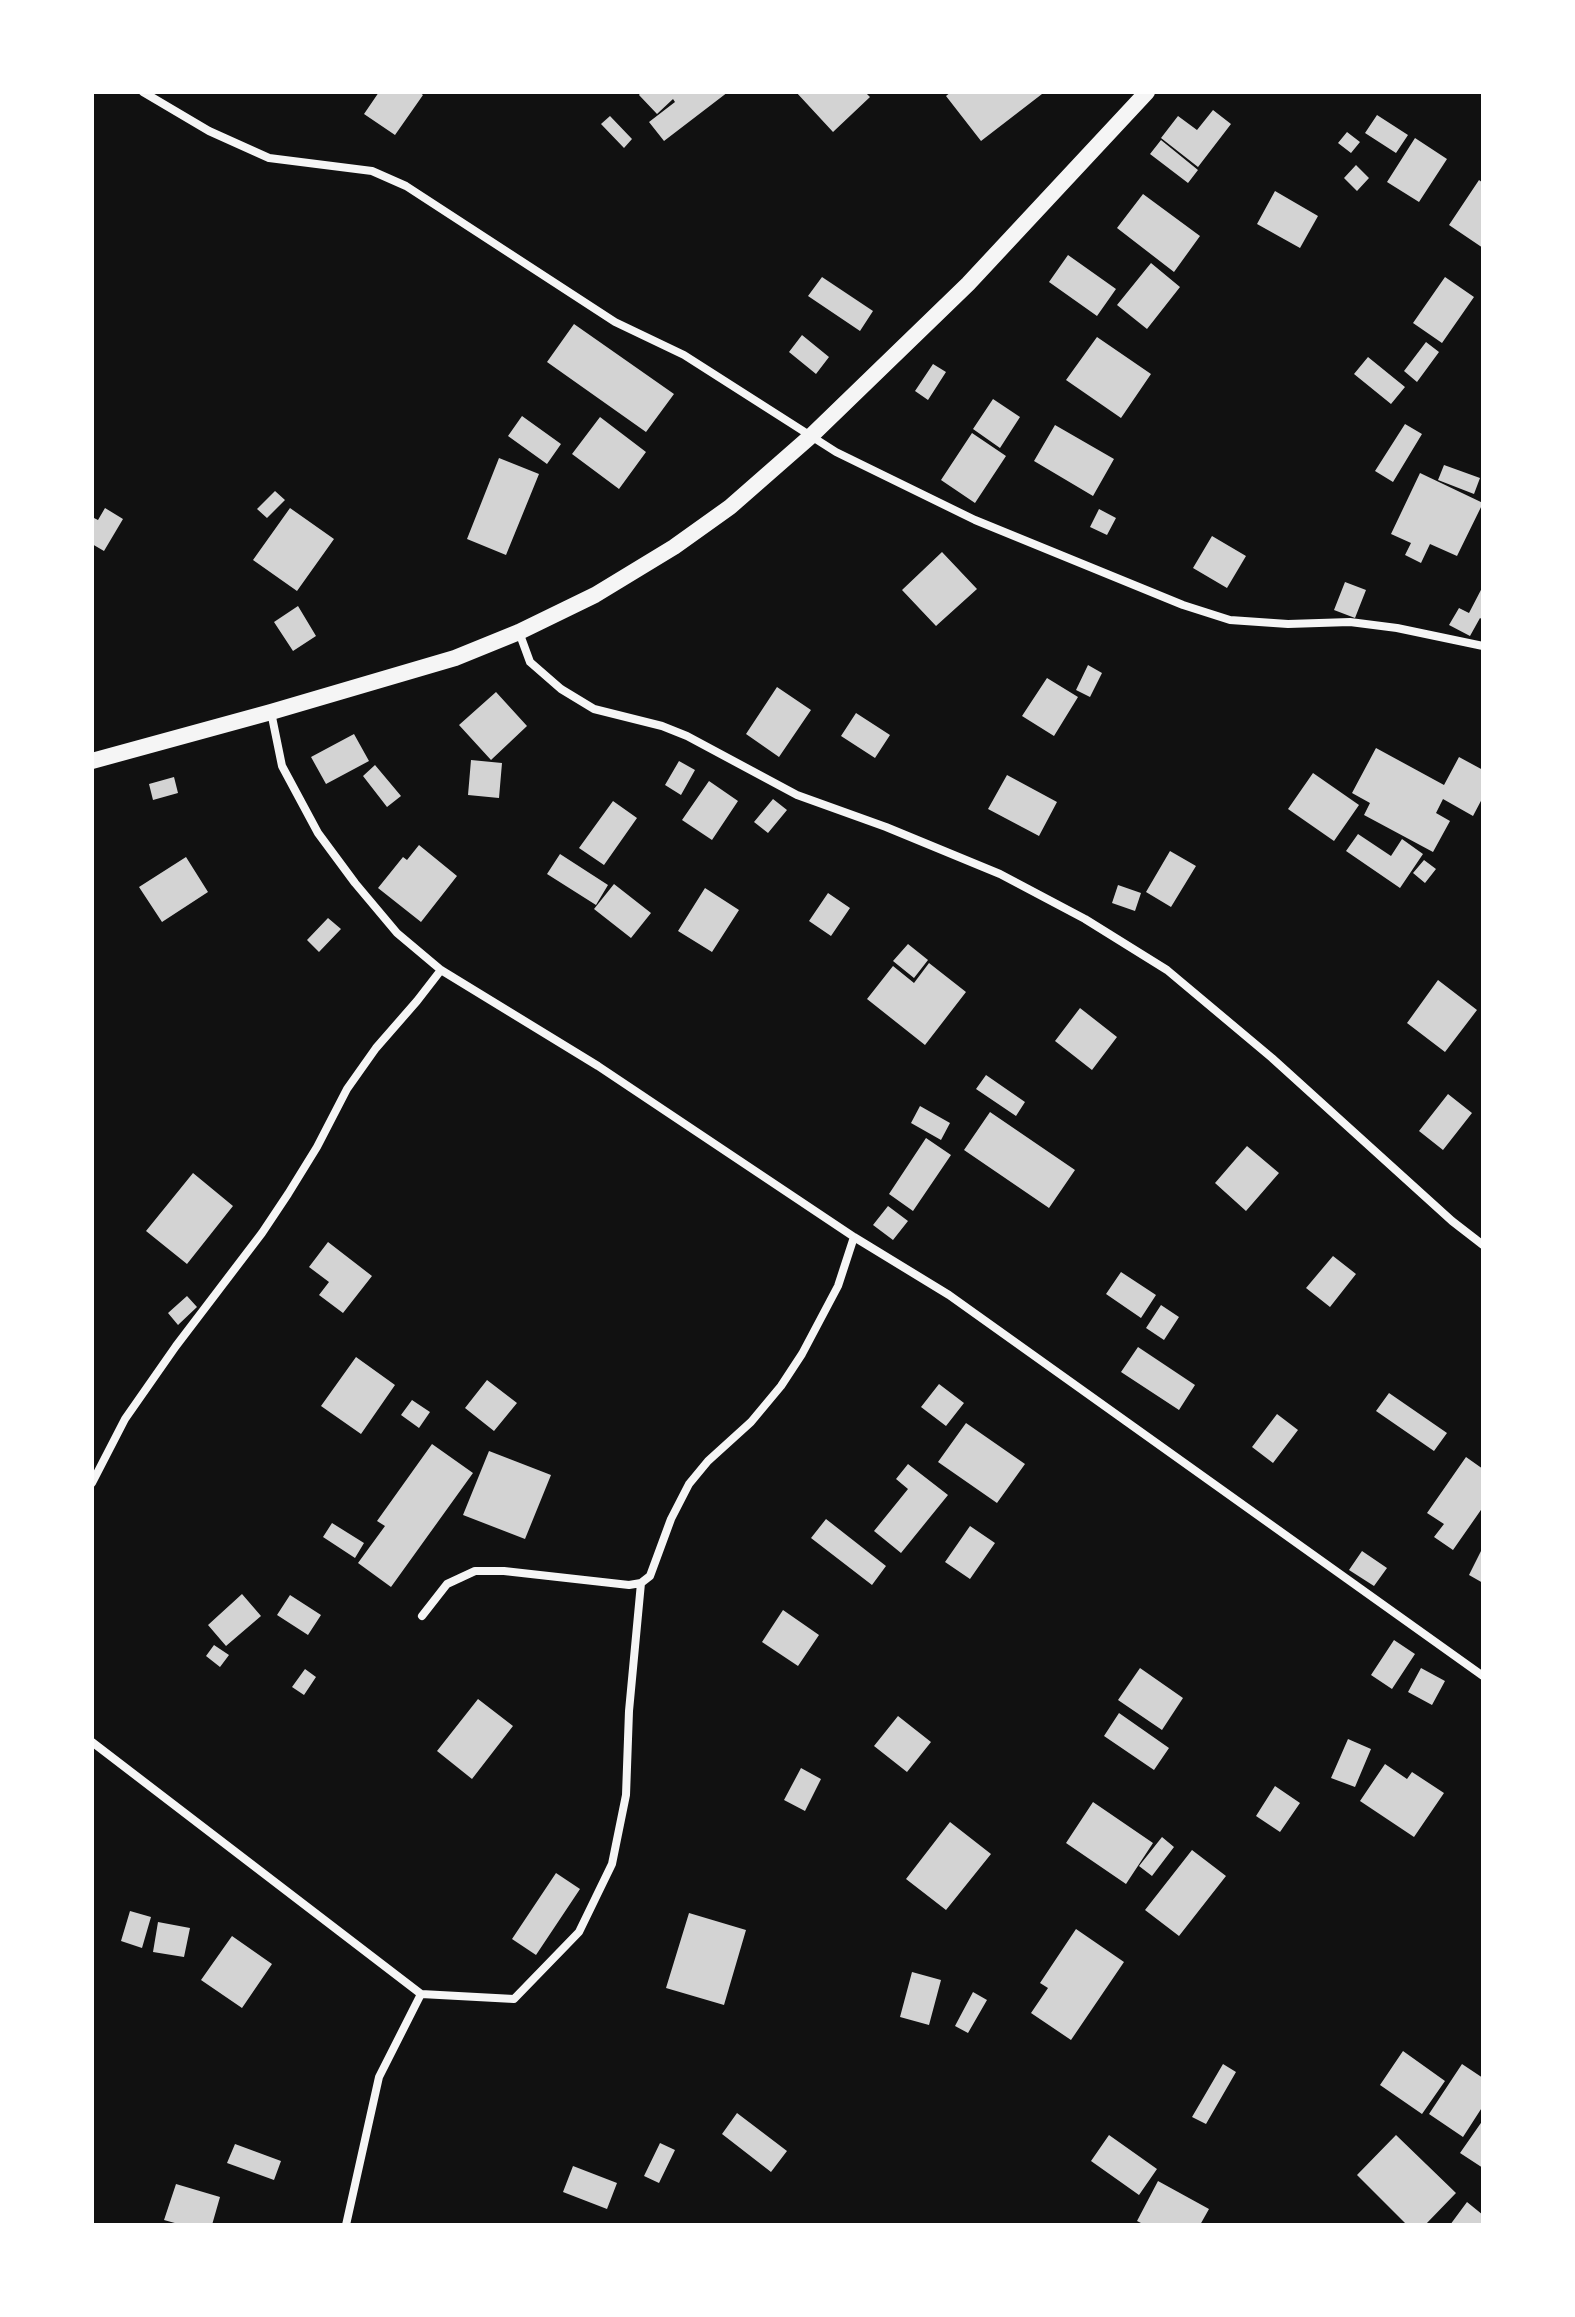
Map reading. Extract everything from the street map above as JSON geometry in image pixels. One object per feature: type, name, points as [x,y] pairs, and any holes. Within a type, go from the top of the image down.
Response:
[{"type":"main road","points":[[92,761],[455,658],[519,632],[595,595],[674,547],[730,507],[811,436],[968,284],[1147,92]]},
{"type":"street","points":[[143,92],[209,131],[269,158],[372,171],[406,186],[615,322],[684,355],[836,452],[975,520],[1183,605],[1230,620],[1288,624],[1350,622],[1397,628],[1483,646]]},
{"type":"street","points":[[519,632],[530,662],[561,689],[594,709],[662,726],[687,736],[797,795],[886,827],[1000,874],[1085,919],[1167,970],[1483,1245]]},
{"type":"street","points":[[271,712],[282,766],[318,833],[397,933],[441,970],[598,1066],[854,1237],[949,1295],[1483,1676]]},
{"type":"street","points":[[92,1483],[125,1419],[288,1194],[347,1089],[376,1048],[441,970]]},
{"type":"street","points":[[422,1616],[447,1584],[475,1571],[504,1571],[629,1585],[641,1583],[650,1576],[671,1519],[689,1484],[708,1461],[751,1422],[802,1354],[838,1286],[854,1237]]},
{"type":"street","points":[[92,1742],[421,1994],[514,1999],[579,1932],[612,1864],[626,1795],[629,1711],[641,1583]]},
{"type":"street","points":[[346,2225],[379,2077],[421,1994]]},
{"type":"building","points":[[379,92],[419,92],[423,95],[395,135],[364,114]]},
{"type":"building","points":[[641,92],[728,92],[664,141],[649,122],[675,102],[673,99],[657,114],[639,95]]},
{"type":"building","points":[[796,92],[865,92],[870,97],[833,132]]},
{"type":"building","points":[[951,92],[1042,94],[981,141],[946,96]]},
{"type":"building","points":[[1213,110],[1231,124],[1198,167],[1161,138],[1178,116],[1197,130]]},
{"type":"building","points":[[1377,115],[1408,135],[1396,153],[1365,133]]},
{"type":"building","points":[[610,116],[632,139],[624,148],[601,124]]},
{"type":"building","points":[[1347,132],[1360,142],[1351,153],[1338,143]]},
{"type":"building","points":[[1415,138],[1447,159],[1419,202],[1387,182]]},
{"type":"building","points":[[1161,140],[1198,170],[1188,183],[1150,154]]},
{"type":"building","points":[[1356,165],[1369,178],[1357,191],[1344,178]]},
{"type":"building","points":[[1479,180],[1483,183],[1483,248],[1449,225]]},
{"type":"building","points":[[1275,191],[1318,216],[1300,248],[1257,224]]},
{"type":"building","points":[[1143,194],[1200,236],[1174,272],[1117,228]]},
{"type":"building","points":[[1068,255],[1116,289],[1097,316],[1049,282]]},
{"type":"building","points":[[1151,263],[1180,287],[1147,329],[1117,305]]},
{"type":"building","points":[[822,277],[873,311],[860,331],[808,296]]},
{"type":"building","points":[[1445,277],[1474,297],[1442,343],[1413,323]]},
{"type":"building","points":[[574,324],[674,394],[646,432],[547,362]]},
{"type":"building","points":[[802,335],[829,357],[816,374],[789,352]]},
{"type":"building","points":[[1097,337],[1151,374],[1121,418],[1066,380]]},
{"type":"building","points":[[1426,342],[1439,352],[1417,382],[1404,371]]},
{"type":"building","points":[[1368,357],[1405,387],[1391,404],[1354,374]]},
{"type":"building","points":[[933,364],[946,372],[928,400],[915,391]]},
{"type":"building","points":[[993,399],[1020,417],[1000,448],[973,429]]},
{"type":"building","points":[[522,416],[561,444],[547,464],[508,436]]},
{"type":"building","points":[[600,417],[646,452],[619,489],[572,454]]},
{"type":"building","points":[[1405,424],[1422,434],[1393,482],[1375,471]]},
{"type":"building","points":[[1055,425],[1114,459],[1093,496],[1034,461]]},
{"type":"building","points":[[972,433],[1006,456],[975,503],[941,480]]},
{"type":"building","points":[[499,458],[539,474],[506,555],[467,539]]},
{"type":"building","points":[[1444,465],[1480,478],[1474,494],[1438,480]]},
{"type":"building","points":[[1420,473],[1483,503],[1457,556],[1430,544],[1421,563],[1405,555],[1411,543],[1391,534]]},
{"type":"building","points":[[275,491],[285,500],[267,518],[257,509]]},
{"type":"building","points":[[105,508],[123,519],[104,551],[92,544],[92,517],[98,520]]},
{"type":"building","points":[[290,508],[334,539],[297,591],[253,560]]},
{"type":"building","points":[[1099,509],[1116,518],[1107,535],[1090,527]]},
{"type":"building","points":[[1212,536],[1246,556],[1227,588],[1193,568]]},
{"type":"building","points":[[942,552],[977,589],[936,626],[902,590]]},
{"type":"building","points":[[1345,582],[1366,590],[1355,618],[1334,610]]},
{"type":"building","points":[[1483,586],[1483,620],[1480,618],[1470,636],[1449,625],[1459,608],[1469,613]]},
{"type":"building","points":[[298,606],[316,636],[293,651],[274,622]]},
{"type":"building","points":[[1088,665],[1102,673],[1090,697],[1076,690]]},
{"type":"building","points":[[1047,678],[1078,697],[1054,736],[1022,716]]},
{"type":"building","points":[[777,687],[811,710],[779,757],[746,734]]},
{"type":"building","points":[[496,692],[527,726],[491,760],[459,725]]},
{"type":"building","points":[[856,713],[890,735],[875,758],[841,736]]},
{"type":"building","points":[[354,734],[369,761],[326,784],[311,757]]},
{"type":"building","points":[[1376,748],[1444,785],[1459,757],[1483,770],[1483,797],[1473,816],[1443,799],[1436,813],[1450,821],[1433,852],[1364,815],[1370,803],[1352,793]]},
{"type":"building","points":[[471,760],[502,763],[499,798],[468,795]]},
{"type":"building","points":[[679,761],[695,770],[681,795],[665,785]]},
{"type":"building","points":[[375,765],[401,796],[387,807],[363,776]]},
{"type":"building","points":[[1313,773],[1359,805],[1334,841],[1288,809]]},
{"type":"building","points":[[1007,775],[1057,802],[1039,836],[988,809]]},
{"type":"building","points":[[174,777],[178,793],[153,800],[149,784]]},
{"type":"building","points":[[709,781],[738,801],[712,840],[682,820]]},
{"type":"building","points":[[773,799],[787,810],[768,833],[754,822]]},
{"type":"building","points":[[613,801],[637,818],[604,865],[579,848]]},
{"type":"building","points":[[1358,834],[1391,856],[1402,839],[1423,854],[1400,888],[1346,851]]},
{"type":"building","points":[[419,845],[457,876],[421,922],[378,888],[403,857],[407,860]]},
{"type":"building","points":[[1170,851],[1196,866],[1171,907],[1146,892]]},
{"type":"building","points":[[560,854],[608,885],[596,905],[547,874]]},
{"type":"building","points":[[186,857],[208,892],[162,922],[139,887]]},
{"type":"building","points":[[1424,860],[1436,869],[1425,883],[1413,873]]},
{"type":"building","points":[[614,884],[651,913],[631,938],[594,909]]},
{"type":"building","points":[[1118,885],[1141,893],[1135,911],[1112,903]]},
{"type":"building","points":[[705,888],[739,910],[712,952],[678,931]]},
{"type":"building","points":[[828,893],[850,908],[831,936],[809,921]]},
{"type":"building","points":[[328,918],[341,929],[319,952],[307,940]]},
{"type":"building","points":[[908,944],[928,960],[914,978],[893,961]]},
{"type":"building","points":[[929,963],[966,992],[925,1045],[867,999],[893,966],[914,983]]},
{"type":"building","points":[[1438,980],[1477,1010],[1445,1052],[1407,1023]]},
{"type":"building","points":[[1080,1008],[1117,1037],[1092,1070],[1055,1041]]},
{"type":"building","points":[[986,1075],[1025,1102],[1016,1116],[976,1089]]},
{"type":"building","points":[[1448,1094],[1472,1113],[1443,1150],[1419,1131]]},
{"type":"building","points":[[920,1106],[950,1123],[941,1140],[911,1123]]},
{"type":"building","points":[[990,1112],[1075,1170],[1049,1208],[964,1150]]},
{"type":"building","points":[[926,1138],[951,1155],[913,1211],[889,1194]]},
{"type":"building","points":[[1247,1146],[1279,1173],[1246,1211],[1215,1183]]},
{"type":"building","points":[[193,1173],[233,1206],[187,1264],[146,1231]]},
{"type":"building","points":[[888,1206],[908,1221],[893,1240],[873,1225]]},
{"type":"building","points":[[328,1242],[372,1276],[343,1313],[319,1295],[329,1282],[309,1267]]},
{"type":"building","points":[[1333,1256],[1356,1274],[1330,1307],[1306,1288]]},
{"type":"building","points":[[1121,1272],[1156,1295],[1141,1318],[1106,1294]]},
{"type":"building","points":[[187,1296],[197,1307],[178,1325],[168,1313]]},
{"type":"building","points":[[1161,1305],[1179,1317],[1164,1340],[1146,1328]]},
{"type":"building","points":[[1138,1347],[1195,1385],[1179,1410],[1121,1372]]},
{"type":"building","points":[[356,1357],[395,1385],[361,1434],[321,1406]]},
{"type":"building","points":[[487,1380],[517,1403],[494,1431],[465,1408]]},
{"type":"building","points":[[939,1384],[964,1403],[946,1426],[921,1407]]},
{"type":"building","points":[[1389,1393],[1447,1433],[1434,1451],[1376,1411]]},
{"type":"building","points":[[412,1400],[430,1412],[419,1428],[401,1415]]},
{"type":"building","points":[[1277,1414],[1298,1430],[1273,1463],[1252,1447]]},
{"type":"building","points":[[966,1423],[1025,1464],[997,1503],[938,1462]]},
{"type":"building","points":[[432,1444],[473,1473],[391,1587],[358,1563],[385,1526],[377,1521]]},
{"type":"building","points":[[489,1451],[551,1475],[525,1539],[463,1515]]},
{"type":"building","points":[[1466,1457],[1483,1469],[1483,1507],[1453,1550],[1434,1537],[1444,1524],[1427,1513]]},
{"type":"building","points":[[908,1464],[948,1495],[901,1553],[874,1531],[908,1489],[896,1479]]},
{"type":"building","points":[[826,1519],[886,1566],[872,1585],[811,1538]]},
{"type":"building","points":[[332,1523],[364,1543],[355,1558],[323,1537]]},
{"type":"building","points":[[970,1526],[995,1543],[970,1579],[945,1562]]},
{"type":"building","points":[[1483,1547],[1483,1583],[1469,1575]]},
{"type":"building","points":[[1362,1551],[1387,1568],[1374,1586],[1349,1570]]},
{"type":"building","points":[[242,1594],[261,1616],[226,1646],[208,1625]]},
{"type":"building","points":[[290,1595],[321,1615],[308,1635],[277,1615]]},
{"type":"building","points":[[783,1610],[819,1635],[798,1666],[762,1642]]},
{"type":"building","points":[[1394,1640],[1415,1654],[1392,1689],[1371,1675]]},
{"type":"building","points":[[214,1645],[229,1655],[220,1667],[206,1656]]},
{"type":"building","points":[[1140,1668],[1183,1698],[1162,1730],[1118,1700]]},
{"type":"building","points":[[1421,1668],[1445,1681],[1432,1705],[1408,1692]]},
{"type":"building","points":[[305,1669],[316,1677],[304,1695],[292,1687]]},
{"type":"building","points":[[478,1699],[513,1726],[472,1779],[437,1751]]},
{"type":"building","points":[[1119,1713],[1169,1748],[1154,1770],[1104,1736]]},
{"type":"building","points":[[898,1716],[931,1742],[907,1772],[874,1746]]},
{"type":"building","points":[[1348,1739],[1371,1749],[1355,1787],[1331,1778]]},
{"type":"building","points":[[1385,1764],[1407,1779],[1412,1772],[1444,1793],[1414,1837],[1360,1801]]},
{"type":"building","points":[[801,1768],[821,1779],[805,1811],[784,1800]]},
{"type":"building","points":[[1275,1786],[1300,1803],[1280,1832],[1256,1816]]},
{"type":"building","points":[[1093,1802],[1153,1843],[1126,1884],[1066,1843]]},
{"type":"building","points":[[950,1822],[991,1854],[946,1910],[906,1879]]},
{"type":"building","points":[[1162,1837],[1174,1847],[1152,1876],[1139,1866]]},
{"type":"building","points":[[1192,1850],[1226,1876],[1179,1936],[1145,1910]]},
{"type":"building","points":[[556,1873],[580,1889],[536,1955],[512,1939]]},
{"type":"building","points":[[130,1911],[151,1917],[142,1948],[121,1941]]},
{"type":"building","points":[[689,1913],[746,1930],[724,2005],[666,1988]]},
{"type":"building","points":[[158,1922],[190,1928],[184,1957],[153,1952]]},
{"type":"building","points":[[1076,1929],[1124,1962],[1071,2040],[1031,2013],[1048,1988],[1040,1983]]},
{"type":"building","points":[[232,1936],[272,1964],[242,2008],[201,1980]]},
{"type":"building","points":[[912,1972],[941,1980],[929,2025],[900,2017]]},
{"type":"building","points":[[973,1992],[987,2000],[968,2033],[955,2026]]},
{"type":"building","points":[[1403,2051],[1445,2081],[1422,2114],[1380,2085]]},
{"type":"building","points":[[1223,2064],[1236,2072],[1206,2124],[1192,2117]]},
{"type":"building","points":[[1462,2064],[1483,2078],[1483,2106],[1463,2137],[1429,2114]]},
{"type":"building","points":[[737,2113],[787,2151],[771,2172],[722,2134]]},
{"type":"building","points":[[1483,2120],[1483,2168],[1460,2153]]},
{"type":"building","points":[[1109,2135],[1157,2169],[1139,2195],[1091,2161]]},
{"type":"building","points":[[1396,2135],[1456,2193],[1425,2225],[1407,2225],[1357,2175]]},
{"type":"building","points":[[660,2143],[675,2150],[659,2183],[644,2176]]},
{"type":"building","points":[[235,2144],[281,2161],[274,2180],[227,2163]]},
{"type":"building","points":[[573,2166],[617,2183],[607,2209],[563,2192]]},
{"type":"building","points":[[1158,2181],[1209,2209],[1200,2225],[1145,2225],[1137,2221]]},
{"type":"building","points":[[176,2184],[220,2197],[212,2225],[182,2225],[164,2220]]},
{"type":"building","points":[[1467,2202],[1483,2215],[1483,2225],[1450,2225]]}]
